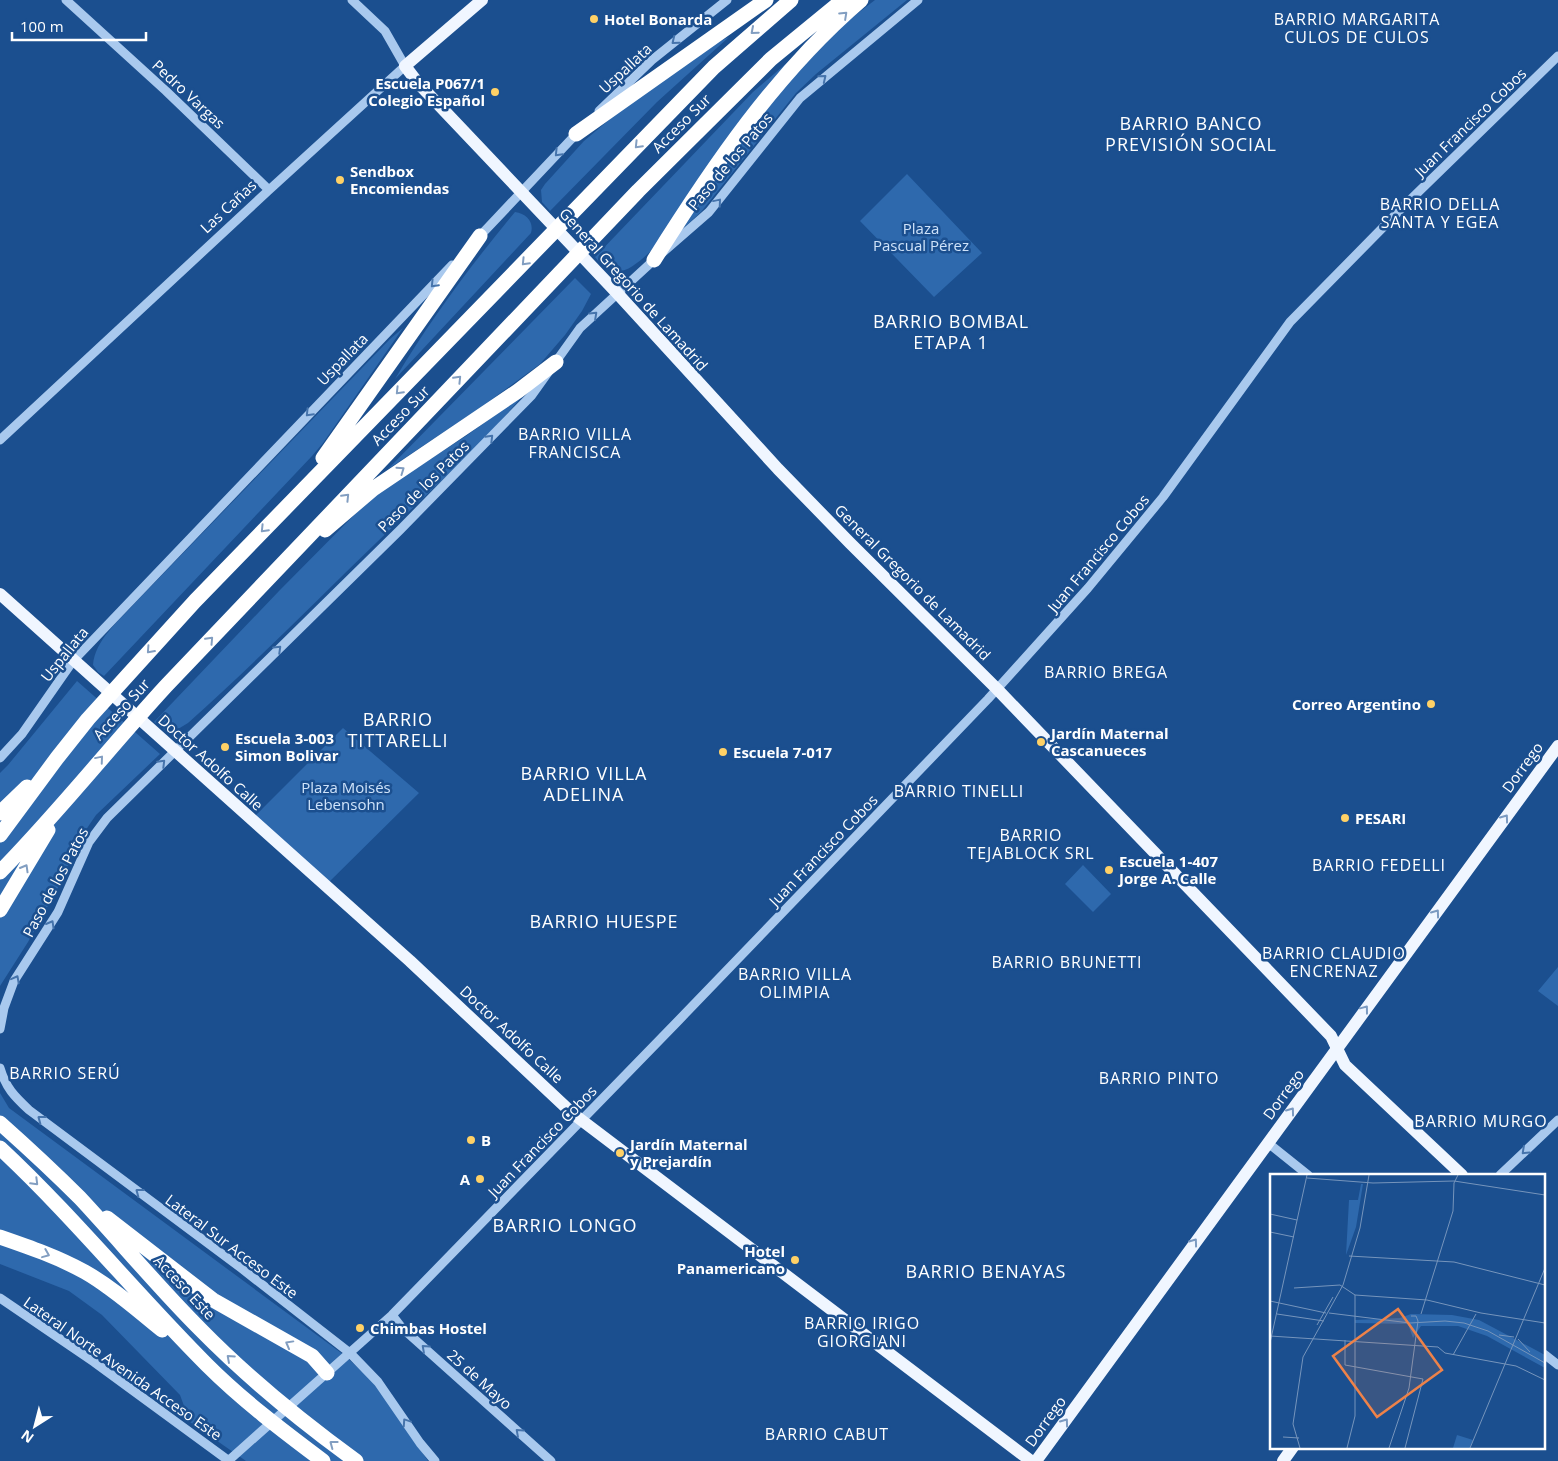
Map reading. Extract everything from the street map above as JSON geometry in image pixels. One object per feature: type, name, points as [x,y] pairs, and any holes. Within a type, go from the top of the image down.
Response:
[{"type":"highway","points":[[576,134],[766,0]]},
{"type":"highway","name":"Acceso Sur","points":[[0,835],[88,719],[195,601],[714,68],[791,0]]},
{"type":"highway","name":"Acceso Sur","points":[[0,872],[69,797],[125,730],[632,198],[771,59],[844,0]]},
{"type":"highway","points":[[654,260],[713,168],[768,95],[803,54],[861,0]]},
{"type":"highway","points":[[298,494],[480,236]]},
{"type":"highway","points":[[268,578],[373,489],[518,391],[556,362]]},
{"type":"highway","points":[[0,812],[57,758]]},
{"type":"highway","points":[[0,910],[69,797]]},
{"type":"highway","points":[[0,1111],[50,1168]]},
{"type":"highway","name":"Acceso Este","points":[[0,1123],[50,1168],[199,1328],[266,1390],[356,1461]]},
{"type":"highway","points":[[0,1148],[59,1206],[208,1366]]},
{"type":"highway","points":[[79,1198],[132,1236],[213,1300],[312,1356],[327,1373]]},
{"type":"highway","points":[[0,1237],[39,1251],[87,1273],[113,1291],[323,1461]]},
{"type":"main road","name":"Las Cañas","points":[[405,66],[482,0]]},
{"type":"main road","name":"General Gregorio de Lamadrid","points":[[405,66],[418,83],[617,293],[688,373],[791,482],[862,556],[997,689],[1331,1036],[1345,1065],[1461,1174]]},
{"type":"main road","name":"Doctor Adolfo Calle","points":[[0,594],[410,961],[582,1120],[1032,1461]]},
{"type":"main road","name":"Dorrego","points":[[1036,1461],[1558,746]]},
{"type":"main road","points":[[1283,1461],[1292,1448]]},
{"type":"street","name":"Pedro Vargas","points":[[66,0],[166,91],[269,190]]},
{"type":"street","name":"General Gregorio de Lamadrid","points":[[352,0],[385,31],[405,66]]},
{"type":"street","name":"Uspallata","points":[[0,758],[22,734],[73,660],[521,191],[652,60],[727,0]]},
{"type":"street","name":"Paso de los Patos","points":[[0,1029],[4,1008],[14,982],[58,912],[94,833],[107,818],[532,395],[580,328],[709,212],[800,98],[918,0]]},
{"type":"street","name":"Juan Francisco Cobos","points":[[229,1461],[392,1315],[997,689],[1088,588],[1163,497],[1290,322],[1558,56]]},
{"type":"street","name":"Las Cañas","points":[[0,440],[405,66]]},
{"type":"street","name":"Lateral Sur Acceso Este","points":[[0,1068],[4,1081],[12,1094],[29,1110],[241,1268],[350,1353],[378,1382],[420,1443],[435,1461]]},
{"type":"street","points":[[1501,1174],[1558,1120]]},
{"type":"street","points":[[1268,1143],[1307,1174]]},
{"type":"street","name":"Lateral Norte Avenida Acceso Este","points":[[0,1298],[94,1362],[229,1461]]},
{"type":"street","name":"25 de Mayo","points":[[392,1315],[402,1328],[551,1461]]},
{"type":"street","points":[[1546,1356],[1558,1365]]},
{"type":"green space","points":[[875,0],[907,0],[816,74],[796,93],[701,212],[677,234],[720,171],[779,91],[845,23]]},
{"type":"green space","points":[[729,37],[657,102],[550,211],[542,202],[541,190],[584,141],[623,108],[707,47]]},
{"type":"green space","points":[[788,62],[651,251],[637,263],[623,270],[610,270],[602,265],[595,257],[753,92]]},
{"type":"green space","name":"Plaza Pascual Pérez","points":[[907,174],[982,253],[934,297],[860,221]]},
{"type":"green space","points":[[515,212],[529,219],[532,229],[531,233],[395,379],[422,335],[452,293]]},
{"type":"green space","points":[[575,278],[591,294],[582,311],[565,335],[540,364],[480,408],[388,469]]},
{"type":"green space","points":[[403,328],[312,456],[104,676],[98,672],[93,665],[98,647],[115,625],[390,339]]},
{"type":"green space","points":[[523,395],[452,471],[188,723],[173,732],[166,731],[154,722],[373,496],[466,436]]},
{"type":"green space","points":[[77,681],[160,754],[96,815],[81,837],[60,884],[28,942],[0,986],[0,773]]},
{"type":"green space","name":"Plaza Moisés Lebensohn","points":[[343,728],[419,793],[326,885],[252,819]]},
{"type":"green space","points":[[1083,865],[1111,894],[1093,912],[1065,884]]},
{"type":"green space","points":[[1558,967],[1558,1006],[1538,991]]},
{"type":"green space","points":[[0,1093],[9,1108],[344,1355],[377,1385],[428,1461],[246,1461],[190,1422],[180,1395],[102,1315],[69,1291],[0,1264]]},
{"type":"place","name":"Hotel Bonarda","points":[[594,19]]},
{"type":"place","name":"Escuela P067/1 Colegio Español","points":[[495,92]]},
{"type":"place","name":"Sendbox Encomiendas","points":[[340,180]]},
{"type":"place","name":"Correo Argentino","points":[[1431,704]]},
{"type":"place","name":"Jardín Maternal Cascanueces","points":[[1041,742]]},
{"type":"place","name":"Escuela 3-003 Simon Bolivar","points":[[225,747]]},
{"type":"place","name":"Escuela 7-017","points":[[723,752]]},
{"type":"place","name":"PESARI","points":[[1345,818]]},
{"type":"place","name":"Escuela 1-407 Jorge A. Calle","points":[[1109,870]]},
{"type":"place","name":"B","points":[[471,1140]]},
{"type":"place","name":"Jardín Maternal y Prejardín","points":[[620,1153]]},
{"type":"place","name":"A","points":[[480,1179]]},
{"type":"place","name":"Hotel Panamericano","points":[[795,1260]]},
{"type":"place","name":"Chimbas Hostel","points":[[360,1328]]},
{"type":"district","name":"BARRIO MARGARITA CULOS DE CULOS","points":[[1357,28]]},
{"type":"district","name":"BARRIO BANCO PREVISIÓN SOCIAL","points":[[1191,133]]},
{"type":"district","name":"BARRIO DELLA SANTA Y EGEA","points":[[1440,213]]},
{"type":"district","name":"BARRIO BOMBAL ETAPA 1","points":[[951,331]]},
{"type":"district","name":"BARRIO VILLA FRANCISCA","points":[[575,443]]},
{"type":"district","name":"BARRIO BREGA","points":[[1106,672]]},
{"type":"district","name":"BARRIO TITTARELLI","points":[[398,730]]},
{"type":"district","name":"BARRIO VILLA ADELINA","points":[[584,783]]},
{"type":"district","name":"BARRIO TINELLI","points":[[959,791]]},
{"type":"district","name":"BARRIO TEJABLOCK SRL","points":[[1031,844]]},
{"type":"district","name":"BARRIO FEDELLI","points":[[1379,865]]},
{"type":"district","name":"BARRIO HUESPE","points":[[604,921]]},
{"type":"district","name":"BARRIO BRUNETTI","points":[[1067,962]]},
{"type":"district","name":"BARRIO CLAUDIO ENCRENAZ","points":[[1334,962]]},
{"type":"district","name":"BARRIO VILLA OLIMPIA","points":[[795,983]]},
{"type":"district","name":"BARRIO SERÚ","points":[[65,1073]]},
{"type":"district","name":"BARRIO PINTO","points":[[1159,1078]]},
{"type":"district","name":"BARRIO MURGO","points":[[1481,1121]]},
{"type":"district","name":"BARRIO LONGO","points":[[565,1225]]},
{"type":"district","name":"BARRIO BENAYAS","points":[[986,1271]]},
{"type":"district","name":"BARRIO IRIGO GIORGIANI","points":[[862,1332]]},
{"type":"district","name":"BARRIO CABUT","points":[[827,1434]]}]
